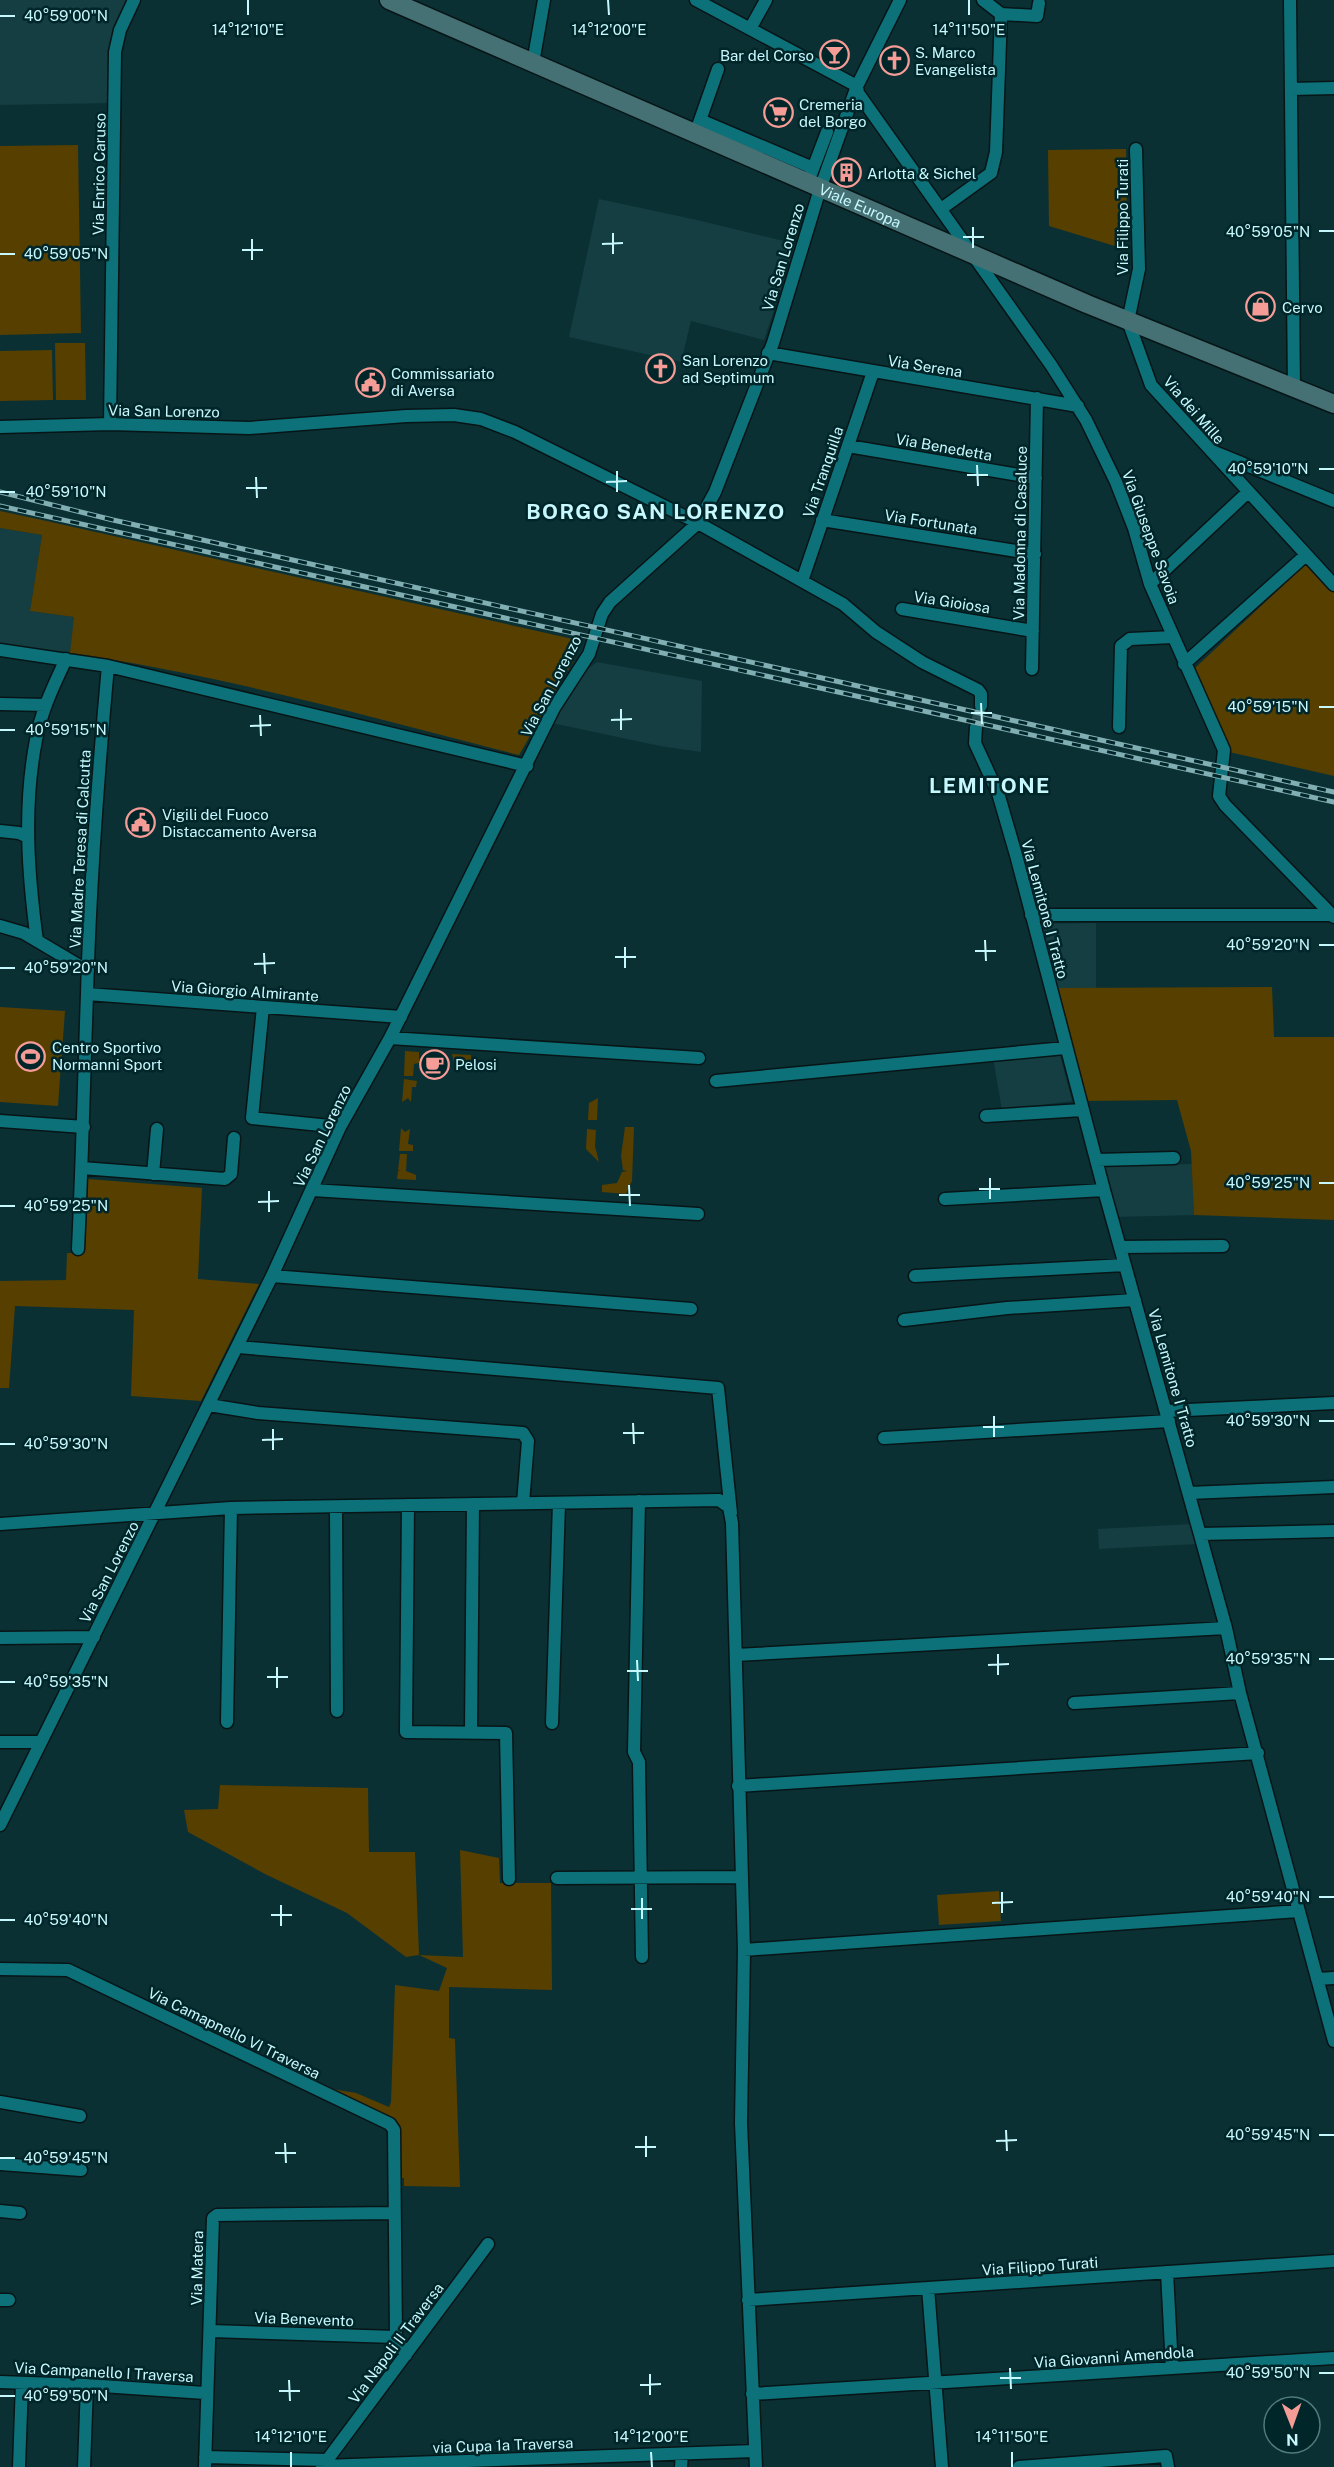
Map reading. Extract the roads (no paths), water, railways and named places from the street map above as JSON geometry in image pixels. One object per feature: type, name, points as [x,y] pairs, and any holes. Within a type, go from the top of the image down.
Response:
[{"type":"main road","name":"Viale Europa","points":[[389,0],[423,7],[533,63],[698,126],[972,255],[1334,404]]},
{"type":"street","name":"Via Enrico Caruso","points":[[111,424],[115,52],[120,30],[134,0]]},
{"type":"street","points":[[533,63],[544,0]]},
{"type":"street","points":[[696,0],[857,86]]},
{"type":"street","points":[[750,29],[766,0]]},
{"type":"street","name":"Via San Lorenzo","points":[[0,1825],[238,1347],[340,1127],[401,1017],[555,708],[589,654],[602,614],[610,602],[698,523],[715,492],[768,353],[804,244],[814,180],[900,0]]},
{"type":"street","points":[[983,0],[1000,14],[1037,16],[1039,3]]},
{"type":"street","points":[[1290,0],[1294,388]]},
{"type":"street","points":[[941,209],[991,172],[996,152],[1000,14]]},
{"type":"street","points":[[698,126],[718,69]]},
{"type":"street","name":"Via Giuseppe Savoia","points":[[857,86],[858,93],[1078,406],[1116,482],[1134,528],[1150,584],[1224,750],[1219,796],[1225,806],[1333,916]]},
{"type":"street","points":[[1291,89],[1334,88]]},
{"type":"street","points":[[814,180],[827,132]]},
{"type":"street","name":"Via Filippo Turati","points":[[1128,321],[1139,269],[1136,149]]},
{"type":"street","name":"Via dei Mille","points":[[1128,321],[1151,385],[1208,450],[1334,585]]},
{"type":"street","name":"Via Serena","points":[[768,353],[1078,406]]},
{"type":"street","name":"Via Tranquilla","points":[[801,581],[873,372]]},
{"type":"street","name":"Via Madonna di Casaluce","points":[[1032,669],[1037,398]]},
{"type":"street","name":"Via San Lorenzo","points":[[0,427],[111,424],[249,428],[406,416],[454,415],[481,419],[515,432],[698,523]]},
{"type":"street","name":"Via Benedetta","points":[[848,446],[1036,478]]},
{"type":"street","points":[[1208,450],[1334,501]]},
{"type":"street","points":[[1150,584],[1248,492]]},
{"type":"street","name":"Via Fortunata","points":[[822,519],[1035,554]]},
{"type":"street","points":[[698,523],[843,604],[876,632],[922,662],[978,690],[981,694],[981,706]]},
{"type":"street","points":[[1184,664],[1306,555]]},
{"type":"street","name":"Via Gioiosa","points":[[902,609],[1033,631]]},
{"type":"street","points":[[1119,727],[1121,646],[1130,639],[1173,638]]},
{"type":"street","points":[[0,650],[108,666],[527,766]]},
{"type":"street","points":[[38,941],[30,887],[28,837],[30,786],[36,739],[46,705],[66,659]]},
{"type":"street","name":"Via Madre Teresa di Calcutta","points":[[78,1249],[97,787],[108,666]]},
{"type":"street","points":[[0,704],[46,705]]},
{"type":"street","name":"Via Lemitone I Tratto","points":[[976,727],[975,742],[998,793],[1065,1048],[1226,1628],[1240,1693],[1334,2041]]},
{"type":"street","points":[[0,831],[19,833],[28,837]]},
{"type":"street","points":[[1031,915],[1333,916]]},
{"type":"street","points":[[0,926],[24,933],[88,971]]},
{"type":"street","name":"Via Giorgio Almirante","points":[[87,994],[401,1017]]},
{"type":"street","points":[[263,1007],[252,1118],[340,1127]]},
{"type":"street","points":[[390,1038],[699,1058]]},
{"type":"street","points":[[716,1081],[1065,1048]]},
{"type":"street","points":[[986,1116],[1082,1110]]},
{"type":"street","points":[[0,1121],[84,1127]]},
{"type":"street","points":[[153,1174],[157,1129]]},
{"type":"street","points":[[82,1168],[225,1179],[231,1174],[234,1138]]},
{"type":"street","points":[[1096,1160],[1174,1158]]},
{"type":"street","points":[[312,1190],[698,1214]]},
{"type":"street","points":[[945,1199],[1104,1190]]},
{"type":"street","points":[[1120,1247],[1223,1246]]},
{"type":"street","points":[[915,1276],[1125,1265]]},
{"type":"street","points":[[272,1276],[691,1310]]},
{"type":"street","points":[[904,1320],[1007,1308],[1135,1300]]},
{"type":"street","points":[[238,1347],[718,1388],[732,1523],[744,1950],[741,2122],[756,2467]]},
{"type":"street","points":[[884,1438],[1334,1403]]},
{"type":"street","points":[[209,1405],[258,1413],[523,1433],[528,1441],[523,1503]]},
{"type":"street","points":[[1189,1494],[1334,1487]]},
{"type":"street","points":[[0,1524],[231,1509],[719,1500],[729,1507],[732,1523]]},
{"type":"street","points":[[639,1501],[634,1752],[639,1762],[642,1957]]},
{"type":"street","points":[[552,1723],[559,1503]]},
{"type":"street","points":[[471,1732],[473,1504]]},
{"type":"street","points":[[408,1505],[406,1732],[506,1733],[509,1879]]},
{"type":"street","points":[[336,1507],[337,1710]]},
{"type":"street","points":[[227,1722],[231,1509]]},
{"type":"street","points":[[1200,1534],[1334,1531]]},
{"type":"street","points":[[736,1655],[1226,1628]]},
{"type":"street","points":[[0,1638],[94,1637]]},
{"type":"street","points":[[1074,1703],[1240,1693]]},
{"type":"street","points":[[0,1742],[41,1742]]},
{"type":"street","points":[[738,1786],[1258,1753]]},
{"type":"street","points":[[557,1878],[742,1877]]},
{"type":"street","points":[[744,1950],[1299,1911]]},
{"type":"street","name":"Via Camapnello VI Traversa","points":[[0,1969],[68,1970],[390,2124],[394,2130],[395,2213]]},
{"type":"street","points":[[1317,1978],[1334,1977]]},
{"type":"street","points":[[0,2102],[80,2116]]},
{"type":"street","points":[[0,2164],[81,2170]]},
{"type":"street","points":[[0,2211],[20,2213]]},
{"type":"street","points":[[395,2213],[396,2337],[406,2355]]},
{"type":"street","name":"Via Matera","points":[[205,2462],[213,2218],[216,2216],[395,2213]]},
{"type":"street","name":"Via Napoli II Traversa","points":[[324,2464],[488,2244]]},
{"type":"street","name":"Via Filippo Turati","points":[[748,2300],[1334,2261]]},
{"type":"street","points":[[1167,2272],[1172,2368]]},
{"type":"street","points":[[928,2288],[942,2467]]},
{"type":"street","name":"Via Benevento","points":[[211,2331],[396,2337]]},
{"type":"street","name":"Via Giovanni Amendola","points":[[752,2394],[1334,2358]]},
{"type":"street","name":"Via Campanello I Traversa","points":[[0,2382],[206,2393]]},
{"type":"street","points":[[19,2467],[22,2382]]},
{"type":"street","points":[[84,2467],[87,2385]]},
{"type":"street","name":"via Cupa 1a Traversa","points":[[205,2462],[324,2464],[581,2462],[755,2451]]},
{"type":"street","points":[[681,2467],[682,2454]]},
{"type":"street","points":[[1019,2467],[1166,2456],[1168,2467]]},
{"type":"tunnel","points":[[976,727],[981,706]]},
{"type":"railway","points":[[0,492],[113,520],[1334,792]]},
{"type":"railway","points":[[0,506],[1334,802]]},
{"type":"place","name":"Bar del Corso","points":[[835,55]]},
{"type":"place","name":"S. Marco Evangelista","points":[[894,61]]},
{"type":"place","name":"Cremeria del Borgo","points":[[778,113]]},
{"type":"place","name":"Arlotta & Sichel","points":[[846,173]]},
{"type":"place","name":"Cervo","points":[[1261,307]]},
{"type":"place","name":"San Lorenzo ad Septimum","points":[[661,369]]},
{"type":"place","name":"Commissariato di Aversa","points":[[370,382]]},
{"type":"place","name":"Vigili del Fuoco Distaccamento Aversa","points":[[141,823]]},
{"type":"place","name":"Centro Sportivo Normanni Sport","points":[[31,1056]]},
{"type":"place","name":"Pelosi","points":[[434,1064]]},
{"type":"district","name":"BORGO SAN LORENZO","points":[[656,511]]},
{"type":"district","name":"LEMITONE","points":[[990,785]]}]
